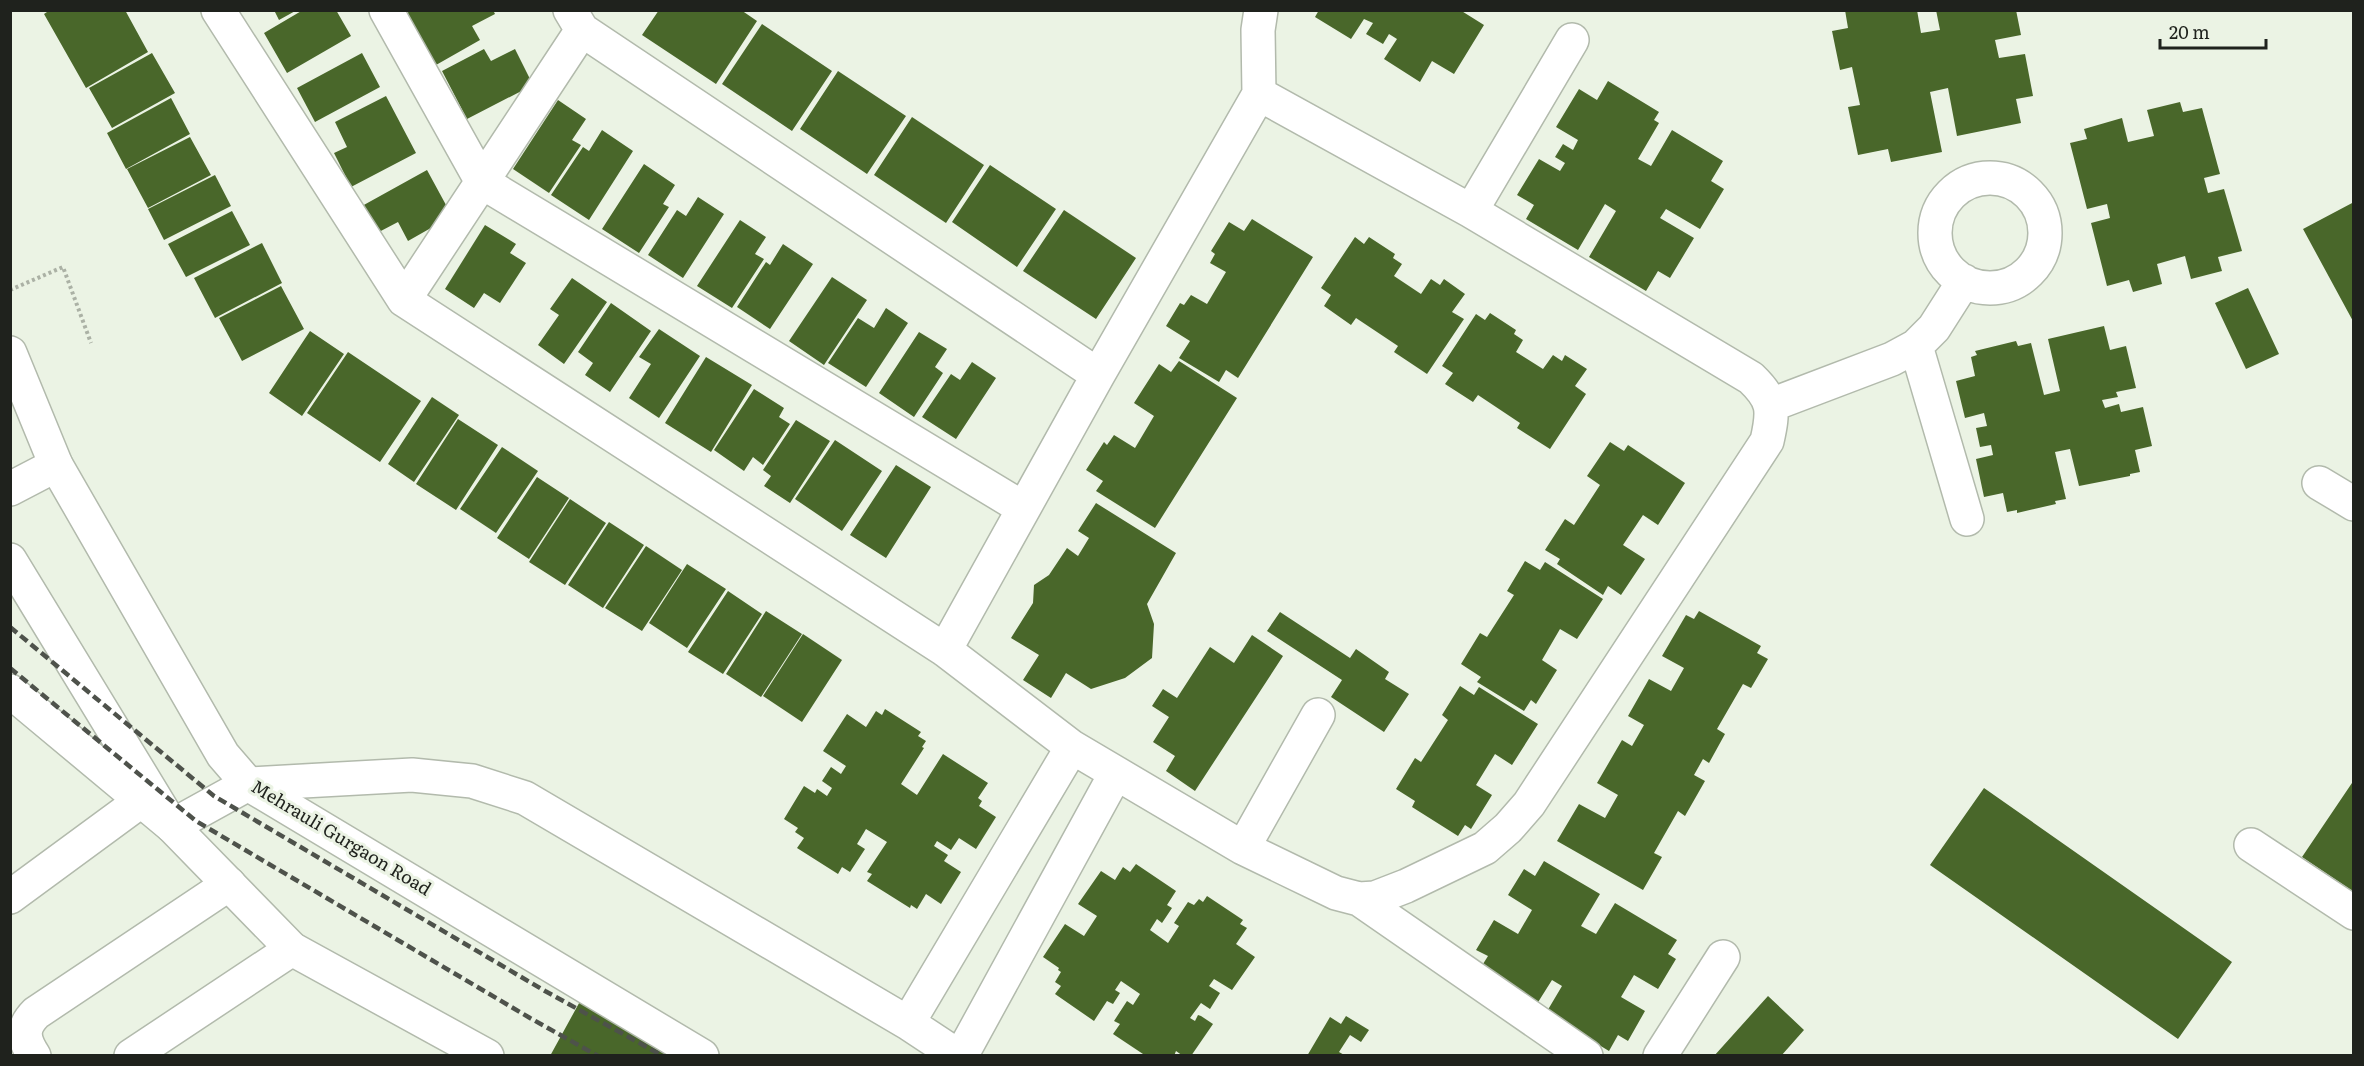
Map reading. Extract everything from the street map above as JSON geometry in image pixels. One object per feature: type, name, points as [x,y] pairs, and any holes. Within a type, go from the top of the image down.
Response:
[{"type":"main road","points":[[218,10],[404,300],[945,650],[1072,747],[1243,848],[1336,893],[1359,899],[1375,898],[1406,886],[1485,848],[1508,828],[1529,804],[1767,441],[1772,421],[1771,405],[1766,393],[1751,378],[1471,211],[1259,94]]},
{"type":"main road","points":[[387,10],[482,182],[1023,508]]},
{"type":"main road","points":[[945,650],[1098,375],[1259,94],[1258,30],[1261,10]]},
{"type":"main road","points":[[404,300],[482,182],[576,20],[1098,375]]},
{"type":"main road","points":[[1471,211],[1572,40]]},
{"type":"main road","points":[[1771,405],[1892,359],[1916,346],[1934,328],[1964,281]]},
{"type":"main road","points":[[1916,346],[1967,519]]},
{"type":"main road","name":"Mehrauli Gurgaon Road","points":[[10,353],[56,465],[223,755],[248,784],[702,1056]]},
{"type":"main road","points":[[10,489],[56,465]]},
{"type":"main road","points":[[2319,483],[2354,504]]},
{"type":"main road","points":[[10,560],[172,826]]},
{"type":"main road","points":[[10,691],[172,826],[291,949],[487,1056]]},
{"type":"main road","points":[[1243,848],[1318,715]]},
{"type":"main road","points":[[908,1023],[1072,747]]},
{"type":"main road","points":[[172,826],[248,784],[412,775],[472,781],[525,798],[908,1023],[960,1056],[1116,773]]},
{"type":"main road","points":[[10,897],[142,801]]},
{"type":"main road","points":[[2251,845],[2354,913]]},
{"type":"main road","points":[[34,1056],[24,1036],[25,1028],[36,1013],[229,884]]},
{"type":"main road","points":[[1359,899],[1586,1056]]},
{"type":"main road","points":[[131,1056],[291,949]]},
{"type":"main road","points":[[1660,1056],[1723,957]]},
{"type":"path","points":[[10,290],[63,267],[91,343]]},
{"type":"building","points":[[50,10],[125,10],[148,52],[86,88],[44,14]]},
{"type":"building","points":[[274,10],[297,10],[279,20]]},
{"type":"building","points":[[303,10],[336,10],[351,36],[287,73],[264,33]]},
{"type":"building","points":[[412,10],[493,10],[495,14],[472,26],[480,40],[436,65],[407,13]]},
{"type":"building","points":[[659,10],[741,10],[757,21],[716,84],[642,35]]},
{"type":"building","points":[[1319,10],[1460,10],[1484,25],[1454,74],[1432,61],[1420,82],[1384,59],[1397,39],[1389,34],[1383,44],[1366,34],[1373,23],[1364,19],[1351,39],[1315,17]]},
{"type":"building","points":[[1845,10],[1917,10],[1921,33],[1940,30],[1936,10],[2016,10],[2021,35],[1995,40],[1999,58],[2025,54],[2033,96],[2016,99],[2021,123],[1957,136],[1948,88],[1930,92],[1942,152],[1891,162],[1888,149],[1858,155],[1848,107],[1860,105],[1852,67],[1840,70],[1832,31],[1848,28]]},
{"type":"building","points":[[762,24],[832,71],[792,131],[722,84]]},
{"type":"building","points":[[484,49],[491,61],[515,49],[533,85],[467,119],[442,71]]},
{"type":"building","points":[[152,53],[175,93],[112,128],[89,88]]},
{"type":"building","points":[[362,53],[380,87],[315,122],[297,88]]},
{"type":"building","points":[[838,71],[906,116],[867,174],[800,129]]},
{"type":"building","points":[[1608,81],[1659,112],[1654,120],[1659,123],[1638,159],[1651,166],[1672,130],[1723,161],[1711,181],[1724,189],[1700,229],[1666,209],[1660,218],[1694,238],[1670,278],[1658,271],[1646,291],[1589,257],[1616,211],[1605,204],[1578,250],[1526,219],[1534,205],[1517,195],[1539,159],[1560,171],[1565,163],[1555,157],[1563,144],[1573,150],[1578,140],[1556,127],[1579,89],[1597,100]]},
{"type":"building","points":[[386,96],[416,153],[351,187],[334,153],[347,147],[335,122]]},
{"type":"building","points":[[171,98],[190,134],[126,169],[107,133]]},
{"type":"building","points":[[558,100],[586,119],[572,140],[581,145],[549,193],[513,169]]},
{"type":"building","points":[[2180,102],[2183,112],[2202,108],[2220,174],[2204,178],[2208,193],[2224,189],[2242,251],[2218,257],[2222,271],[2191,279],[2185,256],[2157,264],[2162,284],[2133,292],[2129,280],[2107,286],[2091,223],[2110,218],[2107,204],[2087,209],[2070,143],[2087,139],[2084,129],[2122,118],[2128,142],[2154,136],[2147,110]]},
{"type":"building","points":[[912,117],[984,165],[946,223],[874,175]]},
{"type":"building","points":[[602,130],[633,151],[589,220],[551,195],[583,147],[589,151]]},
{"type":"building","points":[[190,137],[211,175],[148,208],[127,169]]},
{"type":"building","points":[[644,164],[675,185],[663,204],[669,207],[639,253],[602,229]]},
{"type":"building","points":[[990,165],[1056,209],[1017,267],[952,222]]},
{"type":"building","points":[[427,170],[452,216],[408,241],[398,222],[377,233],[362,206]]},
{"type":"building","points":[[215,175],[231,206],[164,240],[148,209]]},
{"type":"building","points":[[698,197],[724,214],[683,278],[648,255],[677,210],[686,216]]},
{"type":"building","points":[[2354,202],[2354,323],[2303,229]]},
{"type":"building","points":[[1064,210],[1136,258],[1096,319],[1023,271]]},
{"type":"building","points":[[232,211],[250,245],[186,277],[168,244]]},
{"type":"building","points":[[1252,219],[1313,257],[1238,378],[1226,370],[1219,382],[1179,358],[1190,341],[1166,326],[1180,303],[1184,305],[1191,295],[1207,304],[1226,272],[1210,263],[1215,254],[1211,251],[1229,222],[1244,231]]},
{"type":"building","points":[[740,220],[766,237],[755,254],[764,259],[732,308],[697,286]]},
{"type":"building","points":[[485,225],[516,244],[510,253],[526,263],[500,303],[484,293],[474,308],[445,289]]},
{"type":"building","points":[[1355,237],[1364,244],[1369,237],[1395,254],[1393,258],[1402,264],[1394,276],[1421,294],[1431,279],[1440,285],[1444,279],[1465,294],[1452,312],[1464,319],[1427,374],[1394,352],[1398,346],[1356,318],[1351,325],[1324,306],[1331,295],[1321,288]]},
{"type":"building","points":[[262,243],[282,283],[215,318],[194,278]]},
{"type":"building","points":[[783,244],[813,264],[770,329],[737,307],[766,262],[770,265]]},
{"type":"building","points":[[832,277],[867,300],[824,365],[789,341]]},
{"type":"building","points":[[572,278],[607,302],[564,364],[538,345],[559,315],[550,309]]},
{"type":"building","points":[[281,286],[304,329],[242,361],[219,318]]},
{"type":"building","points":[[2248,288],[2279,354],[2246,369],[2215,303]]},
{"type":"building","points":[[611,303],[651,331],[610,392],[585,375],[593,363],[578,352]]},
{"type":"building","points":[[886,308],[908,323],[866,387],[828,363],[858,318],[874,328]]},
{"type":"building","points":[[1490,313],[1516,330],[1514,334],[1523,340],[1516,352],[1543,369],[1553,355],[1562,361],[1565,355],[1587,369],[1575,386],[1586,394],[1550,449],[1517,428],[1520,423],[1478,395],[1473,402],[1445,384],[1453,373],[1442,366],[1476,314],[1485,320]]},
{"type":"building","points":[[2104,326],[2110,350],[2126,346],[2136,388],[2116,392],[2118,397],[2102,400],[2105,408],[2119,404],[2121,412],[2143,407],[2152,446],[2135,450],[2140,472],[2079,486],[2070,449],[2055,452],[2066,499],[2055,501],[2056,504],[2017,513],[2017,510],[2007,512],[2003,493],[1984,497],[1976,459],[1993,455],[1991,445],[1980,447],[1976,428],[1987,426],[1984,413],[1965,418],[1956,381],[1975,376],[1971,357],[1977,355],[1975,351],[2016,341],[2018,346],[2031,343],[2044,395],[2060,391],[2048,339]]},
{"type":"building","points":[[659,329],[700,356],[659,418],[629,398],[651,364],[639,357]]},
{"type":"building","points":[[310,331],[344,354],[302,416],[269,393]]},
{"type":"building","points":[[919,332],[947,349],[935,367],[943,373],[914,417],[879,393]]},
{"type":"building","points":[[348,352],[421,401],[380,462],[307,413]]},
{"type":"building","points":[[706,357],[752,385],[711,452],[665,423]]},
{"type":"building","points":[[1179,361],[1237,398],[1155,528],[1096,491],[1103,481],[1086,470],[1104,442],[1107,445],[1114,435],[1135,448],[1154,416],[1134,403],[1159,364],[1171,372]]},
{"type":"building","points":[[972,362],[996,378],[956,439],[922,417],[951,374],[960,380]]},
{"type":"building","points":[[754,389],[784,408],[779,417],[790,424],[763,465],[753,457],[744,471],[714,450]]},
{"type":"building","points":[[432,397],[459,415],[414,482],[388,464]]},
{"type":"building","points":[[458,419],[498,445],[456,510],[416,484]]},
{"type":"building","points":[[796,420],[830,441],[790,503],[764,486],[771,476],[763,470]]},
{"type":"building","points":[[835,440],[882,471],[842,531],[795,499]]},
{"type":"building","points":[[1610,442],[1624,451],[1628,445],[1685,483],[1658,525],[1643,515],[1623,545],[1645,559],[1621,595],[1608,586],[1603,595],[1557,564],[1560,559],[1545,550],[1565,519],[1574,525],[1600,485],[1587,476]]},
{"type":"building","points":[[502,447],[538,471],[496,533],[460,509]]},
{"type":"building","points":[[896,465],[931,487],[886,558],[850,535]]},
{"type":"building","points":[[537,477],[569,498],[529,559],[497,538]]},
{"type":"building","points":[[570,499],[606,523],[565,585],[529,562]]},
{"type":"building","points":[[1096,503],[1176,553],[1147,604],[1154,624],[1152,658],[1125,678],[1091,689],[1066,673],[1051,698],[1023,680],[1039,655],[1011,638],[1033,603],[1034,585],[1049,575],[1067,548],[1078,556],[1089,538],[1078,531]]},
{"type":"building","points":[[609,522],[644,545],[603,608],[568,585]]},
{"type":"building","points":[[646,546],[682,570],[642,631],[605,608]]},
{"type":"building","points":[[1525,561],[1540,570],[1545,562],[1603,599],[1577,639],[1560,629],[1542,660],[1557,670],[1536,704],[1531,700],[1524,711],[1477,682],[1481,677],[1461,664],[1480,633],[1487,637],[1514,595],[1507,591]]},
{"type":"building","points":[[687,564],[726,589],[687,648],[649,623]]},
{"type":"building","points":[[728,591],[762,614],[723,674],[688,652]]},
{"type":"building","points":[[766,611],[802,634],[761,697],[726,674]]},
{"type":"building","points":[[1699,611],[1761,646],[1757,653],[1768,659],[1751,688],[1743,684],[1717,729],[1725,734],[1709,763],[1703,759],[1694,775],[1705,781],[1685,816],[1678,811],[1654,853],[1662,857],[1643,890],[1557,841],[1579,804],[1605,818],[1618,795],[1597,783],[1622,740],[1632,746],[1644,725],[1628,716],[1649,679],[1671,691],[1684,668],[1662,656],[1686,615],[1694,619]]},
{"type":"building","points":[[1280,612],[1350,658],[1356,649],[1389,672],[1385,679],[1409,694],[1384,732],[1331,697],[1342,680],[1267,631]]},
{"type":"building","points":[[803,634],[842,660],[802,722],[763,696]]},
{"type":"building","points":[[1252,635],[1283,656],[1195,791],[1166,771],[1175,756],[1153,742],[1169,717],[1152,706],[1163,689],[1177,698],[1210,647],[1234,663]]},
{"type":"building","points":[[1460,686],[1474,695],[1479,687],[1538,724],[1512,765],[1495,754],[1476,785],[1492,795],[1471,829],[1465,825],[1458,836],[1412,807],[1415,801],[1396,789],[1415,758],[1421,762],[1448,720],[1442,715]]},
{"type":"building","points":[[885,709],[921,732],[918,736],[926,741],[901,784],[917,795],[943,754],[988,783],[978,798],[982,801],[979,806],[996,817],[976,849],[959,838],[951,850],[937,841],[934,846],[948,855],[944,861],[961,872],[941,904],[926,894],[917,909],[911,905],[910,908],[867,881],[872,874],[867,872],[887,842],[866,829],[857,844],[865,849],[850,872],[842,867],[838,874],[797,848],[804,838],[795,832],[798,828],[784,819],[804,786],[815,793],[817,789],[827,796],[832,788],[822,781],[831,767],[841,774],[846,766],[823,751],[847,714],[866,727],[876,711],[882,715]]},
{"type":"building","points":[[2354,780],[2354,892],[2302,857]]},
{"type":"building","points":[[1984,788],[2232,962],[2178,1039],[1930,865]]},
{"type":"building","points":[[1544,861],[1600,894],[1581,926],[1596,934],[1615,903],[1677,940],[1668,954],[1676,959],[1658,989],[1634,975],[1621,997],[1645,1011],[1628,1041],[1618,1035],[1609,1051],[1546,1013],[1562,986],[1552,980],[1535,1007],[1478,972],[1488,956],[1476,950],[1494,920],[1518,934],[1532,910],[1508,895],[1524,869],[1535,876]]},
{"type":"building","points":[[1136,864],[1176,891],[1167,905],[1172,908],[1162,923],[1157,919],[1150,930],[1168,943],[1179,926],[1174,923],[1188,902],[1194,905],[1199,899],[1203,902],[1207,896],[1243,920],[1240,924],[1247,928],[1236,944],[1255,957],[1232,990],[1214,979],[1209,986],[1220,993],[1210,1009],[1201,1003],[1190,1018],[1195,1021],[1198,1015],[1213,1024],[1191,1056],[1183,1056],[1176,1051],[1174,1056],[1146,1056],[1113,1034],[1120,1024],[1114,1021],[1127,1001],[1133,1005],[1140,994],[1121,981],[1115,990],[1120,993],[1113,1004],[1107,1001],[1094,1021],[1055,994],[1061,986],[1055,982],[1061,972],[1043,957],[1065,924],[1084,936],[1097,916],[1078,904],[1101,871],[1115,880],[1123,867],[1130,872]]},
{"type":"building","points":[[589,985],[716,1056],[550,1056]]},
{"type":"building","points":[[1768,996],[1804,1030],[1781,1056],[1714,1056]]},
{"type":"building","points":[[1346,1016],[1369,1030],[1361,1042],[1350,1035],[1339,1052],[1346,1056],[1307,1056],[1330,1017],[1341,1024]]},
{"type":"railway","points":[[10,627],[214,796],[545,991],[663,1056]]},
{"type":"railway","points":[[10,668],[196,821],[598,1056]]}]
